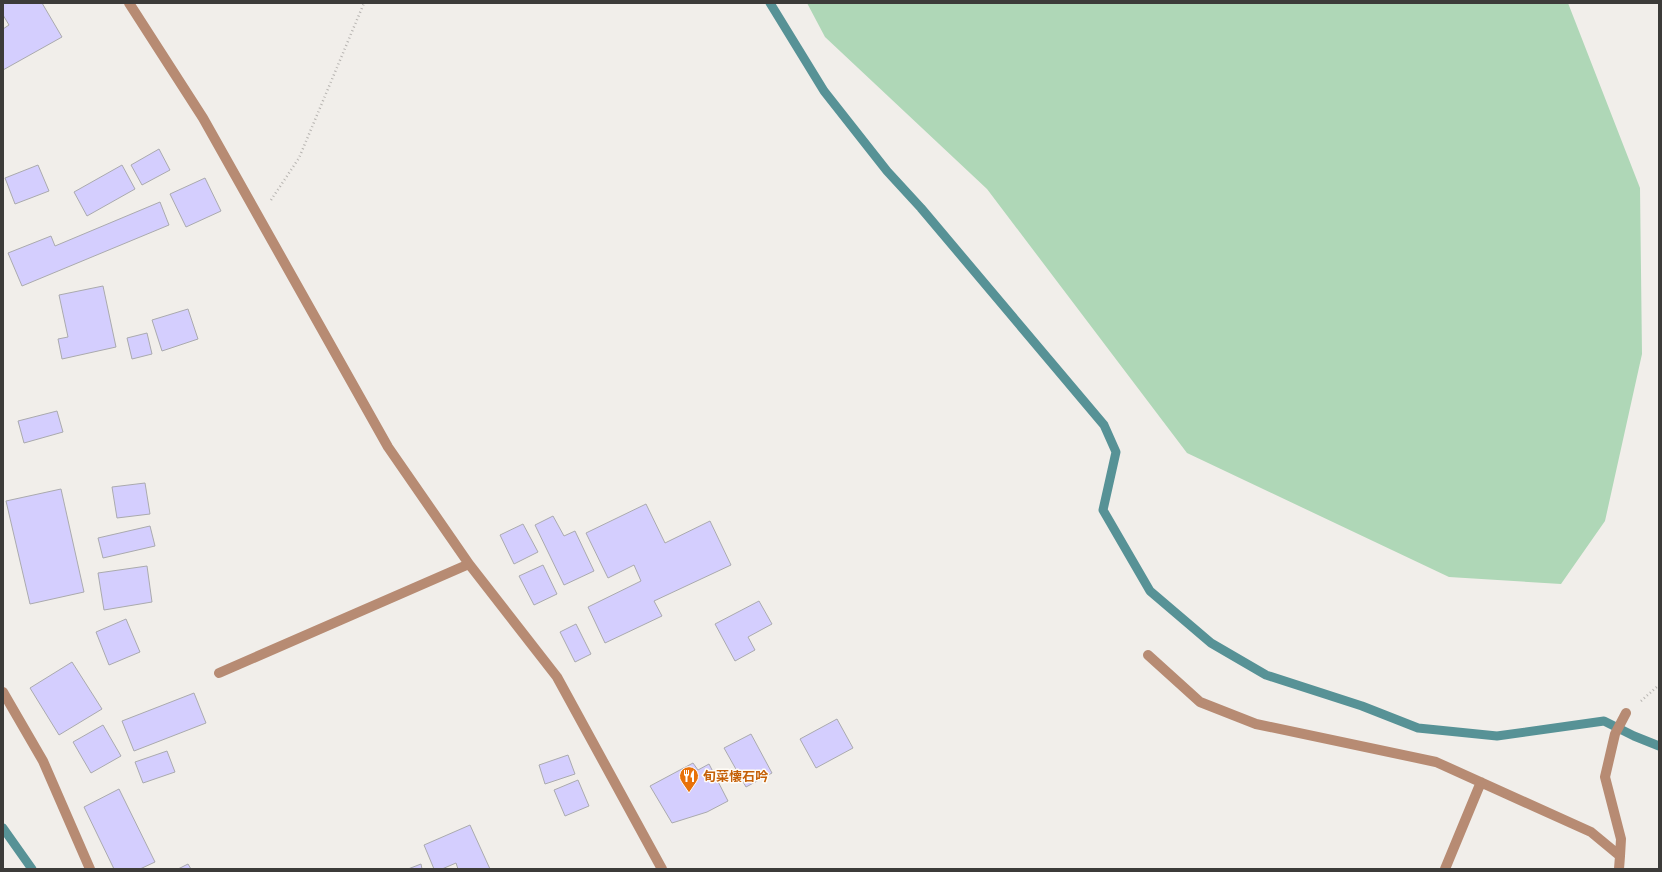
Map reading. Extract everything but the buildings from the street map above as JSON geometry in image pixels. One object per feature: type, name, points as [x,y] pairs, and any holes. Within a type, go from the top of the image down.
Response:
[{"type":"street","points":[[129,3],[203,118],[388,447],[469,564],[557,677],[662,869]]},
{"type":"street","points":[[220,673],[469,564]]},
{"type":"street","points":[[1148,655],[1200,702],[1256,724],[1436,762],[1591,832],[1620,856]]},
{"type":"street","points":[[3,692],[42,761],[90,869]]},
{"type":"street","points":[[1619,869],[1621,839],[1605,777],[1615,734],[1626,713]]},
{"type":"street","points":[[1445,869],[1481,782]]},
{"type":"path","points":[[259,216],[299,158],[364,3]]},
{"type":"green space","points":[[807,3],[1568,3],[1640,188],[1642,354],[1605,521],[1561,584],[1449,577],[1187,453],[987,189],[825,37]]},
{"type":"waterway","points":[[770,3],[824,91],[887,171],[921,208],[1104,425],[1116,452],[1103,510],[1150,591],[1211,643],[1266,675],[1362,706],[1418,728],[1497,736],[1604,721],[1634,736],[1659,746]]},
{"type":"waterway","points":[[3,828],[32,869]]},
{"type":"place","name":"旬菜懐石吟","points":[[689,793]]}]
